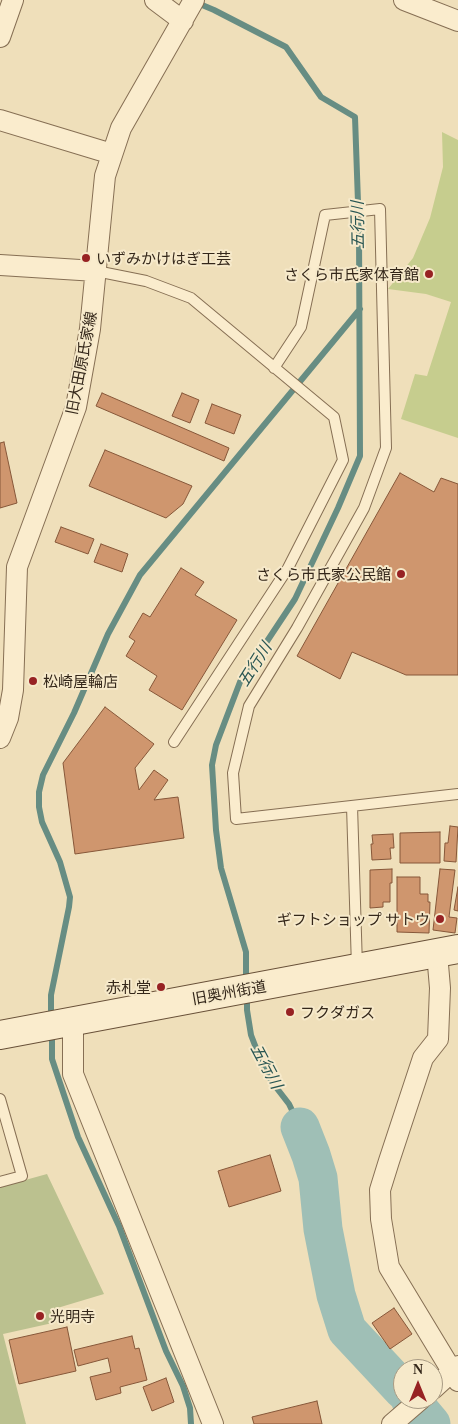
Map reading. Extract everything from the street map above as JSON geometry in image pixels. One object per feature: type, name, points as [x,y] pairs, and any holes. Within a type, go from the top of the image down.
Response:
[{"type":"street","points":[[0,37],[14,0]]},
{"type":"street","points":[[156,0],[182,21]]},
{"type":"street","name":"旧大田原氏家線","points":[[0,738],[8,718],[13,690],[9,570],[76,407],[90,329],[105,176],[121,128],[194,0]]},
{"type":"street","points":[[404,0],[458,21]]},
{"type":"street","points":[[0,120],[112,154]]},
{"type":"street","points":[[0,265],[96,271]]},
{"type":"street","points":[[443,1382],[456,1373],[389,1267],[381,1219],[380,1190],[423,1058],[438,1039],[440,988],[448,951]]},
{"type":"street","name":"旧奥州街道","points":[[0,1033],[448,951]]},
{"type":"street","points":[[73,1021],[73,1074],[213,1424]]},
{"type":"street","points":[[399,1418],[409,1409]]},
{"type":"lane","points":[[274,368],[301,327],[325,215],[380,209],[386,448],[364,508],[297,628],[249,706],[232,773],[236,819],[458,794]]},
{"type":"lane","points":[[96,271],[146,281],[191,298],[334,418],[343,460],[288,568],[174,742]]},
{"type":"lane","points":[[352,806],[357,968]]},
{"type":"lane","points":[[0,1099],[22,1176],[0,1182]]},
{"type":"green space","name":"さくら市氏家体育館","points":[[442,132],[458,140],[458,438],[401,419],[415,374],[427,376],[451,302],[426,294],[388,289],[413,258],[430,218],[443,167]]},
{"type":"green space","points":[[47,1174],[104,1294],[54,1309],[57,1322],[3,1334],[26,1424],[0,1424],[0,1187]]},
{"type":"building","points":[[102,393],[229,448],[224,461],[96,406]]},
{"type":"building","points":[[182,393],[199,400],[190,423],[172,416]]},
{"type":"building","points":[[212,404],[241,415],[234,434],[205,423]]},
{"type":"building","points":[[4,442],[17,503],[0,508],[0,443]]},
{"type":"building","points":[[105,450],[192,486],[183,504],[166,518],[89,486]]},
{"type":"building","name":"さくら市氏家公民館","points":[[400,473],[434,492],[441,478],[458,484],[458,675],[406,675],[352,652],[340,679],[297,656]]},
{"type":"building","points":[[61,527],[94,539],[88,554],[55,542]]},
{"type":"building","points":[[101,544],[128,554],[122,572],[94,562]]},
{"type":"building","points":[[181,568],[204,582],[195,595],[237,620],[182,710],[149,690],[157,676],[126,656],[135,641],[129,637],[143,613],[150,617]]},
{"type":"building","points":[[105,707],[154,744],[135,768],[139,790],[154,770],[168,780],[154,800],[178,797],[184,838],[75,854],[63,763]]},
{"type":"building","points":[[450,826],[458,827],[456,862],[444,861],[445,843],[448,843]]},
{"type":"building","points":[[440,832],[440,863],[400,863],[400,833]]},
{"type":"building","points":[[393,834],[394,848],[390,848],[391,859],[372,860],[372,835]]},
{"type":"building","points":[[392,869],[390,902],[383,902],[383,907],[370,908],[370,870]]},
{"type":"building","points":[[440,869],[455,870],[449,917],[457,918],[455,933],[433,930]]},
{"type":"building","points":[[397,877],[420,877],[420,894],[428,894],[428,902],[430,902],[429,933],[397,932]]},
{"type":"building","points":[[458,887],[458,911],[454,910]]},
{"type":"building","points":[[270,1155],[281,1191],[229,1207],[218,1171]]},
{"type":"building","points":[[394,1308],[412,1334],[390,1349],[372,1323]]},
{"type":"building","points":[[67,1327],[76,1371],[19,1384],[9,1340]]},
{"type":"building","points":[[132,1336],[135,1349],[139,1348],[147,1380],[120,1387],[121,1393],[96,1400],[90,1377],[111,1372],[108,1358],[78,1366],[74,1350]]},
{"type":"building","points":[[166,1378],[174,1402],[152,1411],[143,1387]]},
{"type":"building","points":[[317,1401],[322,1424],[254,1424],[252,1417]]},
{"type":"waterway","name":"五行川","points":[[195,2],[286,47],[321,97],[355,117],[359,231],[360,456],[295,599],[240,682],[216,745],[212,765],[216,830],[221,868],[246,952],[246,983]]},
{"type":"waterway","points":[[51,1018],[51,995],[70,897],[60,862],[42,822],[39,792],[43,775],[74,713],[108,634],[140,575],[360,309]]},
{"type":"waterway","name":"五行川","points":[[247,995],[251,1035],[261,1061],[272,1082],[289,1104],[300,1127]]},
{"type":"waterway","points":[[52,1031],[52,1059],[78,1137],[119,1226],[166,1351],[183,1386],[190,1408],[191,1424]]},
{"type":"waterway","name":"五行川","points":[[300,1127],[318,1178],[323,1229],[336,1295],[347,1330],[393,1379]]},
{"type":"waterway","name":"五行川","points":[[418,1409],[431,1424]]},
{"type":"place","name":"いずみかけはぎ工芸","points":[[86,258]]},
{"type":"place","name":"さくら市氏家体育館","points":[[429,274]]},
{"type":"place","name":"さくら市氏家公民館","points":[[401,574]]},
{"type":"place","name":"松崎屋輪店","points":[[33,681]]},
{"type":"place","name":"ギフトショップ サトウ","points":[[440,919]]},
{"type":"place","name":"赤札堂","points":[[161,987]]},
{"type":"place","name":"フクダガス","points":[[290,1012]]},
{"type":"place","name":"光明寺","points":[[40,1316]]}]
